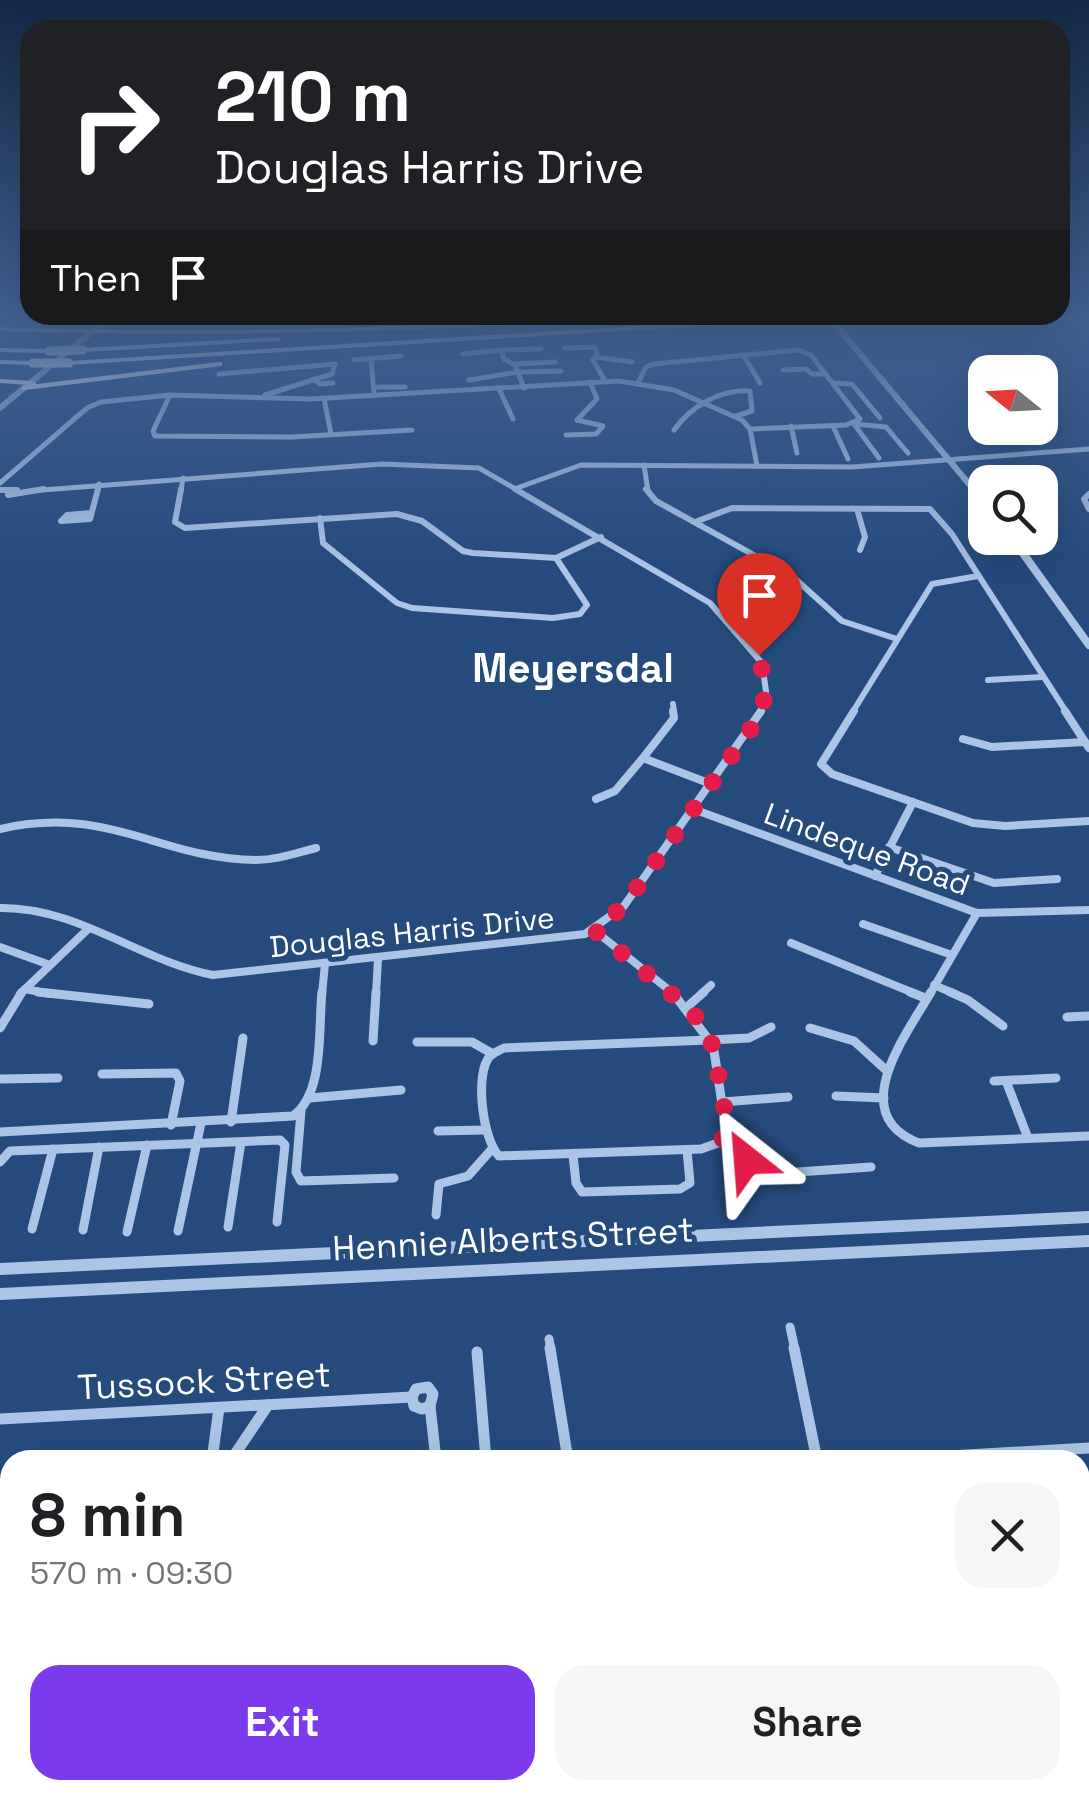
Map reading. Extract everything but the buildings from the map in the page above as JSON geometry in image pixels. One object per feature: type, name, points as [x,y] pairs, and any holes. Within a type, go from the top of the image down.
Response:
[{"type":"street","points":[[4,488],[90,406],[141,399]]},
{"type":"street","points":[[168,399],[152,431],[157,437],[412,430]]},
{"type":"street","points":[[324,399],[331,434]]},
{"type":"street","points":[[504,399],[513,419]]},
{"type":"street","points":[[566,434],[596,434],[603,426],[577,420],[596,399]]},
{"type":"street","points":[[694,399],[736,416],[750,429],[757,466]]},
{"type":"street","points":[[674,430],[681,418],[717,399]]},
{"type":"street","points":[[736,416],[752,411],[754,399]]},
{"type":"street","points":[[845,399],[859,417],[855,424]]},
{"type":"street","points":[[864,399],[880,418]]},
{"type":"street","points":[[898,399],[968,484]]},
{"type":"street","points":[[855,424],[879,458]]},
{"type":"street","points":[[791,426],[798,452]]},
{"type":"street","points":[[833,426],[848,459]]},
{"type":"street","points":[[750,429],[886,426],[908,453]]},
{"type":"street","points":[[517,488],[575,466],[863,467],[1089,449]]},
{"type":"street","name":"Douglas Harris Drive","points":[[0,498],[4,488],[26,490],[358,465],[479,468],[710,603],[760,658],[766,685],[765,706],[712,784],[624,906],[594,930],[560,938],[325,964],[222,975],[194,974],[34,907],[0,908]]},
{"type":"street","points":[[644,465],[650,496],[792,576],[842,621],[897,640]]},
{"type":"street","points":[[182,478],[175,522],[182,528],[403,515],[422,521],[466,552],[556,558],[601,538]]},
{"type":"street","points":[[91,513],[67,515],[61,521],[86,521],[91,513],[99,484]]},
{"type":"street","points":[[1087,496],[1089,509]]},
{"type":"street","points":[[695,522],[728,508],[930,509],[1087,744]]},
{"type":"street","points":[[857,510],[865,537],[860,550]]},
{"type":"street","points":[[320,518],[323,543],[398,603],[412,608],[553,618],[580,614],[587,605],[556,558]]},
{"type":"street","points":[[1024,555],[1089,645]]},
{"type":"street","points":[[978,576],[932,584],[823,757],[823,766],[832,774],[984,824],[1089,821]]},
{"type":"street","points":[[988,680],[1043,677]]},
{"type":"street","points":[[596,799],[615,790],[643,758],[674,718],[673,704]]},
{"type":"street","points":[[963,739],[992,748],[1087,744]]},
{"type":"street","points":[[643,758],[712,784]]},
{"type":"street","points":[[875,876],[913,802]]},
{"type":"street","name":"Lindeque Road","points":[[693,809],[978,913],[1089,910]]},
{"type":"street","points":[[0,829],[25,822],[88,819],[255,860],[316,848]]},
{"type":"street","points":[[890,847],[994,883],[1057,878]]},
{"type":"street","points":[[978,913],[886,1070],[884,1098],[892,1125],[906,1140],[920,1143],[1089,1136]]},
{"type":"street","points":[[863,924],[952,955]]},
{"type":"street","points":[[0,1028],[11,1004],[88,930]]},
{"type":"street","points":[[491,1150],[514,1158],[687,1150],[709,1148],[722,1138],[727,1124],[710,1039],[686,1006],[594,930]]},
{"type":"street","points":[[791,942],[926,998]]},
{"type":"street","points":[[0,947],[50,965]]},
{"type":"street","points":[[373,1041],[378,958]]},
{"type":"street","points":[[325,964],[310,1098],[301,1111],[296,1172],[300,1181],[394,1178]]},
{"type":"street","points":[[934,984],[968,1000],[1003,1026]]},
{"type":"street","points":[[686,1006],[710,985]]},
{"type":"street","points":[[25,989],[150,1004]]},
{"type":"street","points":[[1067,1017],[1089,1016]]},
{"type":"street","points":[[491,1150],[485,1130],[485,1067],[492,1054],[504,1048],[749,1038],[771,1027]]},
{"type":"street","points":[[810,1028],[854,1041],[886,1070]]},
{"type":"street","points":[[231,1122],[243,1038]]},
{"type":"street","points":[[417,1042],[472,1042],[492,1054]]},
{"type":"street","points":[[102,1074],[176,1073],[180,1081],[171,1124]]},
{"type":"street","points":[[0,1079],[58,1078]]},
{"type":"street","points":[[994,1081],[1056,1078]]},
{"type":"street","points":[[1006,1080],[1028,1138]]},
{"type":"street","points":[[310,1098],[401,1090]]},
{"type":"street","points":[[836,1096],[884,1098]]},
{"type":"street","points":[[724,1102],[788,1097]]},
{"type":"street","points":[[0,1132],[284,1119],[301,1111]]},
{"type":"street","points":[[178,1231],[201,1123]]},
{"type":"street","points":[[438,1131],[485,1130]]},
{"type":"street","points":[[722,1138],[768,1174],[870,1167]]},
{"type":"street","points":[[0,1162],[10,1152],[280,1140],[285,1143],[277,1222]]},
{"type":"street","points":[[228,1227],[241,1142]]},
{"type":"street","points":[[127,1232],[147,1145]]},
{"type":"street","points":[[83,1230],[99,1147]]},
{"type":"street","points":[[32,1229],[53,1149]]},
{"type":"street","points":[[436,1215],[439,1184],[468,1176],[491,1150]]},
{"type":"street","points":[[574,1155],[576,1182],[582,1192],[680,1190],[686,1188],[691,1178],[687,1150]]},
{"type":"street","name":"Hennie Alberts Street","points":[[0,1270],[1089,1217]]},
{"type":"street","name":"Hennie Alberts Street","points":[[0,1294],[1089,1241]]},
{"type":"street","points":[[790,1327],[815,1450]]},
{"type":"street","points":[[548,1339],[566,1450]]},
{"type":"street","points":[[477,1352],[485,1450]]},
{"type":"street","name":"Tussock Street","points":[[428,1387],[434,1398],[430,1406],[418,1408],[412,1398],[416,1390],[428,1387]]},
{"type":"street","name":"Tussock Street","points":[[0,1418],[412,1398]]},
{"type":"street","points":[[238,1450],[268,1405]]},
{"type":"street","points":[[430,1406],[435,1450]]},
{"type":"street","points":[[213,1450],[219,1408]]},
{"type":"street","points":[[1054,1450],[1089,1448]]},
{"type":"district","name":"Meyersdal","points":[[573,668]]},
{"type":"route","points":[[747,1160],[722,1138],[726,1118],[714,1050],[706,1028],[686,1006],[594,930],[624,906],[760,716],[766,691],[759,655]]}]
